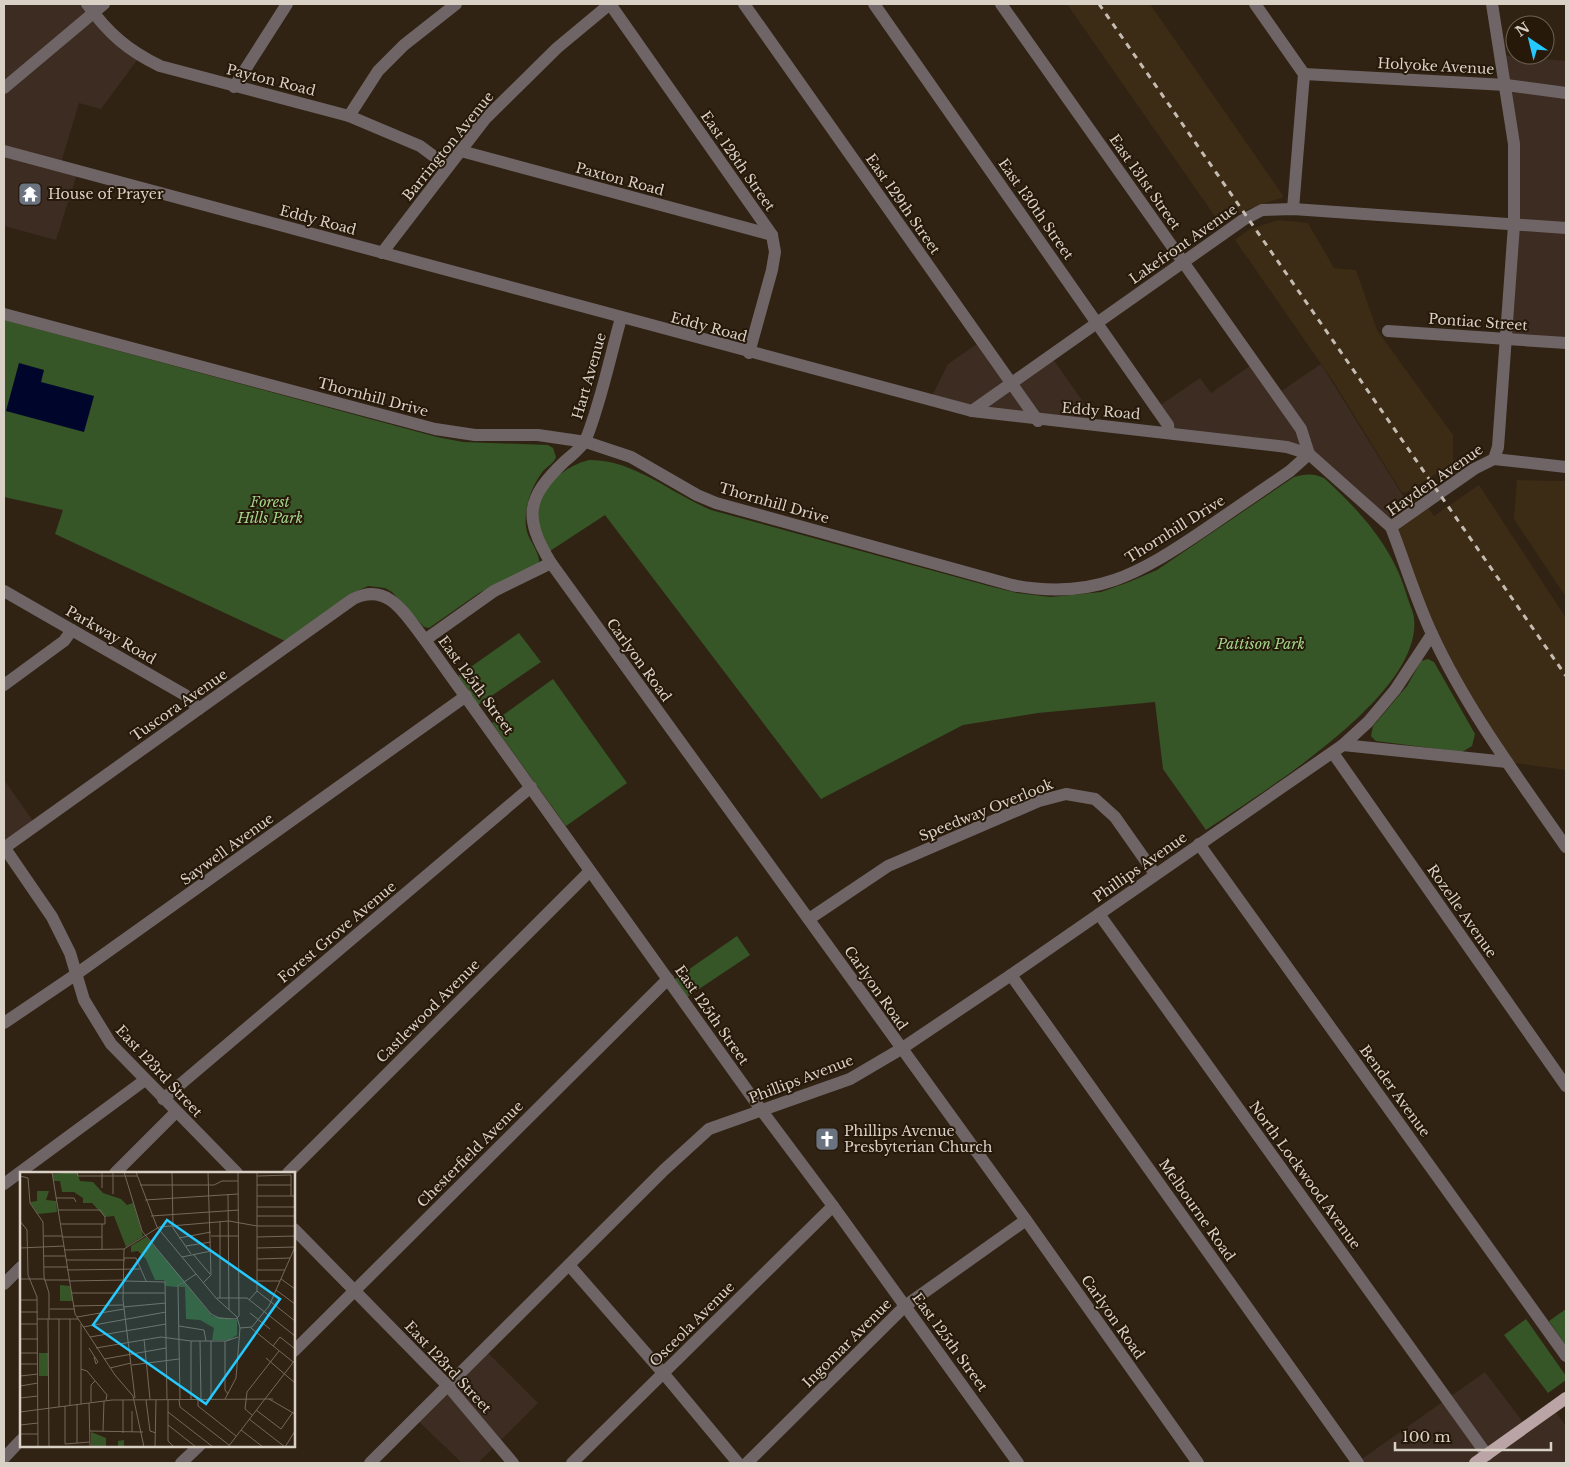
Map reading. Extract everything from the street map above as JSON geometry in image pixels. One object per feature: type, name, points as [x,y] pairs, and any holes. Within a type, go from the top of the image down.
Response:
[{"type":"main road","points":[[1475,1463],[1566,1398]]},
{"type":"street","points":[[4,88],[91,9],[104,4]]},
{"type":"street","points":[[234,86],[287,4]]},
{"type":"street","points":[[349,116],[378,71],[404,45],[456,4]]},
{"type":"street","name":"Barrington Avenue","points":[[382,253],[485,119],[557,48],[610,4]]},
{"type":"street","name":"East 128th Street","points":[[610,4],[772,235]]},
{"type":"street","name":"East 129th Street","points":[[744,4],[1038,420]]},
{"type":"street","name":"East 130th Street","points":[[874,4],[1168,425],[1169,433]]},
{"type":"street","name":"East 131st Street","points":[[1001,4],[1301,429],[1309,454]]},
{"type":"street","points":[[1255,4],[1304,74],[1293,209]]},
{"type":"street","name":"Hayden Avenue","points":[[1492,4],[1514,144],[1514,225],[1498,447],[1494,459],[1474,469],[1391,527],[1432,634],[1465,696],[1507,762],[1566,847]]},
{"type":"street","name":"Payton Road","points":[[91,9],[113,36],[134,53],[160,66],[349,116],[420,146],[448,166]]},
{"type":"street","name":"Holyoke Avenue","points":[[1304,74],[1506,85],[1566,93]]},
{"type":"street","name":"Eddy Road","points":[[4,151],[972,412],[1287,447],[1309,454],[1391,527]]},
{"type":"street","name":"Paxton Road","points":[[461,151],[772,235]]},
{"type":"street","name":"Lakefront Avenue","points":[[972,412],[1183,262],[1254,213],[1262,210],[1293,209],[1566,228]]},
{"type":"street","points":[[749,353],[772,270],[775,252],[772,235]]},
{"type":"street","name":"Thornhill Drive","points":[[4,314],[435,429],[475,435],[538,435],[586,442],[631,457],[697,495],[740,511],[1012,585],[1050,590],[1093,586],[1141,570],[1158,561],[1290,471],[1309,454]]},
{"type":"street","name":"Hart Avenue","points":[[586,442],[621,318]]},
{"type":"street","name":"Pontiac Street","points":[[1388,331],[1566,343]]},
{"type":"street","name":"Carlyon Road","points":[[586,442],[540,487],[532,511],[533,530],[551,563],[1026,1220],[1198,1463]]},
{"type":"street","points":[[1494,459],[1566,467]]},
{"type":"street","points":[[425,640],[494,590],[551,563]]},
{"type":"street","name":"Parkway Road","points":[[4,591],[185,696],[199,709]]},
{"type":"street","name":"East 125th Street","points":[[374,593],[387,598],[397,605],[425,640],[762,1111],[833,1206],[1018,1463]]},
{"type":"street","name":"Tuscora Avenue","points":[[4,848],[353,599],[374,593]]},
{"type":"street","points":[[4,684],[64,641],[72,630]]},
{"type":"street","name":"Phillips Avenue","points":[[370,1463],[664,1170],[709,1129],[850,1079],[901,1048],[1011,975],[1338,749],[1368,722],[1390,695],[1432,634]]},
{"type":"street","name":"Saywell Avenue","points":[[4,1023],[75,975],[466,696]]},
{"type":"street","points":[[1338,749],[1507,762]]},
{"type":"street","name":"Rozelle Avenue","points":[[1338,749],[1566,1086]]},
{"type":"street","name":"Forest Grove Avenue","points":[[163,1099],[531,787]]},
{"type":"street","name":"Speedway Overlook","points":[[808,919],[888,866],[1039,801],[1066,794],[1095,799],[1114,817],[1155,874]]},
{"type":"street","name":"Bender Avenue","points":[[1199,844],[1566,1356]]},
{"type":"street","name":"East 123rd Street","points":[[4,848],[52,918],[70,952],[75,975],[84,1000],[95,1021],[111,1044],[236,1172]]},
{"type":"street","name":"Castlewood Avenue","points":[[289,1172],[590,871]]},
{"type":"street","name":"North Lockwood Avenue","points":[[1099,914],[1487,1454]]},
{"type":"street","name":"Melbourne Road","points":[[1011,975],[1358,1463]]},
{"type":"street","name":"Chesterfield Avenue","points":[[295,1350],[668,979]]},
{"type":"street","points":[[20,1172],[145,1080]]},
{"type":"street","points":[[116,1172],[176,1112]]},
{"type":"street","points":[[4,1184],[20,1172]]},
{"type":"street","name":"Osceola Avenue","points":[[572,1463],[833,1206]]},
{"type":"street","name":"Ingomar Avenue","points":[[747,1463],[905,1306],[1026,1220]]},
{"type":"street","name":"East 123rd Street","points":[[295,1230],[448,1386],[513,1463]]},
{"type":"street","points":[[569,1265],[738,1463]]},
{"type":"street","points":[[4,1284],[20,1268]]},
{"type":"street","points":[[4,1458],[20,1441]]},
{"type":"street","points":[[181,1463],[198,1447]]},
{"type":"shaded area","points":[[4,4],[104,4],[94,14],[140,56],[101,109],[79,103],[60,166],[78,171],[56,240],[4,226]]},
{"type":"shaded area","points":[[1067,4],[1150,4],[1284,197],[1240,212],[1221,225]]},
{"type":"shaded area","points":[[1501,55],[1505,55],[1505,65],[1555,65],[1555,60],[1566,61],[1566,343],[1507,339],[1514,225]]},
{"type":"shaded area","points":[[1278,220],[1308,223],[1334,268],[1356,270],[1377,330],[1453,435],[1453,463],[1407,492],[1402,493],[1333,381],[1235,240],[1250,229]]},
{"type":"shaded area","points":[[981,341],[1012,384],[1051,356],[1100,426],[930,400],[948,364]]},
{"type":"shaded area","points":[[1254,363],[1277,394],[1321,364],[1413,512],[1391,527],[1309,454],[1169,433],[1156,408],[1200,378],[1211,393]]},
{"type":"shaded area","points":[[1517,480],[1566,481],[1566,597],[1514,519]]},
{"type":"shaded area","points":[[1479,485],[1566,618],[1566,770],[1507,762],[1465,696],[1391,527],[1425,503],[1434,516]]},
{"type":"shaded area","points":[[4,780],[36,825],[4,847]]},
{"type":"shaded area","points":[[484,1349],[538,1403],[478,1463],[462,1463],[415,1418]]},
{"type":"shaded area","points":[[1485,1372],[1526,1426],[1553,1408],[1566,1426],[1566,1463],[1356,1463]]},
{"type":"green space","name":"Forest Hills Park","points":[[4,320],[437,437],[463,442],[548,445],[553,448],[556,457],[543,471],[535,484],[526,512],[527,532],[538,555],[539,564],[479,593],[429,628],[424,627],[392,592],[385,588],[368,586],[355,592],[285,641],[55,534],[63,510],[4,497]]},
{"type":"green space","name":"Pattison Park","points":[[589,460],[605,461],[637,471],[711,510],[989,586],[1017,593],[1051,597],[1101,592],[1157,570],[1294,477],[1316,475],[1324,478],[1363,517],[1393,562],[1401,578],[1414,618],[1410,648],[1393,678],[1367,709],[1334,739],[1299,767],[1206,830],[1163,769],[1155,702],[1038,713],[963,725],[821,799],[605,515],[550,551],[538,522],[537,511],[540,500],[545,490],[560,474],[579,463]]},
{"type":"green space","points":[[519,633],[541,662],[478,705],[458,676]]},
{"type":"green space","points":[[1428,659],[1434,662],[1475,734],[1472,746],[1462,752],[1376,741],[1371,736],[1373,726],[1407,686],[1421,661]]},
{"type":"green space","points":[[553,679],[627,783],[566,826],[492,723]]},
{"type":"green space","points":[[737,936],[750,955],[687,997],[675,979]]},
{"type":"green space","points":[[1566,1309],[1566,1346],[1549,1321]]},
{"type":"green space","points":[[1526,1319],[1566,1376],[1566,1380],[1548,1393],[1504,1335]]},
{"type":"water","points":[[19,363],[44,370],[41,382],[94,396],[84,432],[6,411]]},
{"type":"railway","points":[[1099,4],[1566,676]]},
{"type":"place","name":"House of Prayer","points":[[30,194]]},
{"type":"place","name":"Phillips Avenue Presbyterian Church","points":[[827,1139]]}]
